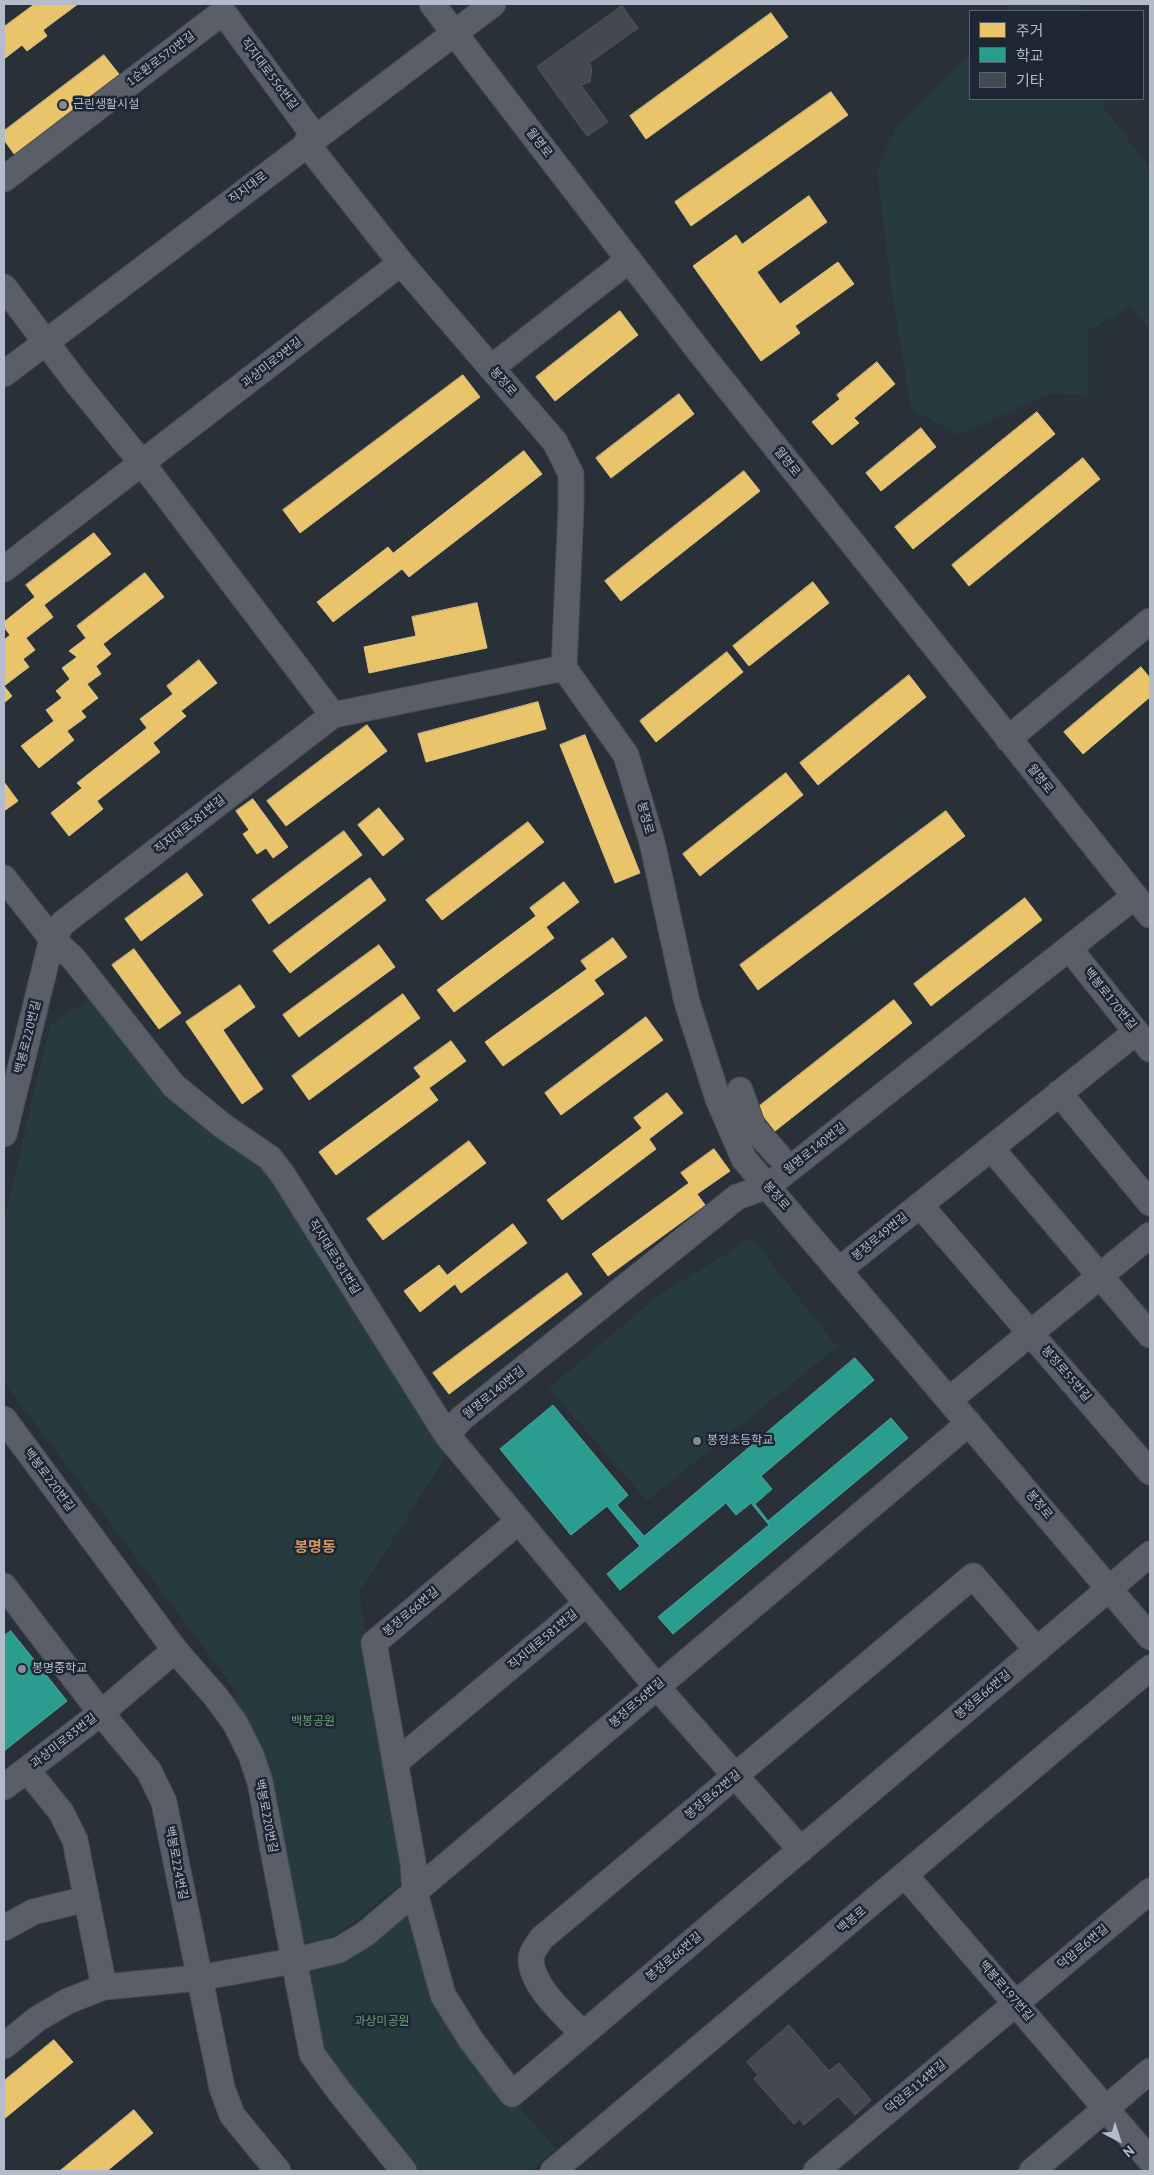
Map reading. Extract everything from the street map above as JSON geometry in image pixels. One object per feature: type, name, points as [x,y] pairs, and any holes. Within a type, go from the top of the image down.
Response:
[{"type":"street","name":"월명로","points":[[432,4],[714,370],[1143,905]]},
{"type":"street","name":"직지대로","points":[[4,374],[493,4]]},
{"type":"street","name":"직지대로556번길","points":[[223,12],[311,140]]},
{"type":"street","name":"1순환로570번길","points":[[4,179],[223,12]]},
{"type":"street","name":"봉정로","points":[[311,140],[401,264],[555,442],[571,474],[564,668],[626,755],[652,842],[686,1002],[718,1099],[744,1159],[1150,1637]]},
{"type":"street","points":[[491,368],[629,260]]},
{"type":"street","name":"과상미로9번길","points":[[4,570],[401,264]]},
{"type":"street","points":[[4,287],[45,342],[142,463],[333,715],[564,668]]},
{"type":"street","points":[[1008,739],[1150,621]]},
{"type":"street","name":"직지대로581번길","points":[[52,939],[64,923],[333,715]]},
{"type":"street","name":"직지대로581번길","points":[[4,878],[52,939],[73,958],[174,1086],[223,1126],[270,1158],[283,1175],[447,1435],[656,1686],[801,1850]]},
{"type":"street","name":"월명로140번길","points":[[447,1435],[462,1418],[738,1197],[768,1186],[1069,948],[1143,905]]},
{"type":"street","name":"백봉로220번길","points":[[4,1134],[52,939]]},
{"type":"street","name":"백봉로170번길","points":[[1069,948],[1143,1041]]},
{"type":"street","name":"봉정로49번길","points":[[839,1270],[1059,1093],[1143,1041]]},
{"type":"street","points":[[740,1090],[753,1126],[778,1155]]},
{"type":"street","points":[[1059,1093],[1150,1203]]},
{"type":"street","points":[[991,1148],[1150,1335]]},
{"type":"street","name":"봉정로49번길","points":[[920,1205],[972,1265]]},
{"type":"street","points":[[949,1400],[1150,1235]]},
{"type":"street","name":"봉정로55번길","points":[[972,1265],[1150,1472]]},
{"type":"street","name":"백봉로220번길","points":[[4,1419],[176,1650],[235,1722],[251,1755],[260,1782],[312,2054],[339,2092],[404,2171]]},
{"type":"street","name":"봉정로56번길","points":[[4,2046],[37,2019],[68,2001],[104,1987],[199,1978],[293,1961],[338,1950],[365,1934],[969,1423]]},
{"type":"street","name":"봉정로66번길","points":[[519,1521],[374,1643],[412,1862],[415,1893],[443,1995],[471,2040],[512,2094],[1150,1554]]},
{"type":"street","name":"봉정로62번길","points":[[583,2034],[550,1998],[534,1977],[531,1957],[542,1938],[973,1576],[1037,1650]]},
{"type":"street","name":"백봉로224번길","points":[[4,1586],[100,1713],[149,1771],[164,1802],[222,2088],[232,2115],[278,2171]]},
{"type":"street","name":"직지대로581번길","points":[[395,1763],[587,1603]]},
{"type":"street","name":"과상미로83번길","points":[[4,1787],[100,1713],[176,1650]]},
{"type":"street","name":"백봉로","points":[[553,2171],[1150,1668]]},
{"type":"street","name":"과상미로83번길","points":[[27,1770],[61,1812],[75,1840],[104,1987]]},
{"type":"street","name":"백봉로197번길","points":[[905,1875],[1150,2160]]},
{"type":"street","name":"덕암로6번길","points":[[1016,2003],[1150,1891]]},
{"type":"street","points":[[4,1928],[33,1912],[86,1899]]},
{"type":"street","name":"덕암로114번길","points":[[816,2171],[1016,2003]]},
{"type":"street","points":[[1032,2171],[1150,2071]]},
{"type":"green space","points":[[1005,4],[1082,4],[1083,10],[1008,10]]},
{"type":"green space","points":[[969,55],[969,100],[1103,100],[1105,109],[1150,168],[1150,331],[1131,306],[1088,331],[1088,396],[1051,393],[959,435],[911,409],[891,286],[877,170],[897,126]]},
{"type":"green space","name":"백봉공원","points":[[93,997],[266,1166],[449,1452],[359,1593],[407,1878],[353,1923],[322,1942],[297,1943],[229,1702],[257,1678],[238,1693],[4,1382],[4,1218],[51,1024]]},
{"type":"green space","points":[[752,1238],[837,1347],[647,1501],[549,1388],[659,1295]]},
{"type":"green space","name":"과상미공원","points":[[393,1916],[415,1918],[508,2094],[556,2149],[530,2171],[417,2171],[321,2049],[307,1969]]},
{"type":"building: 주거","points":[[35,4],[78,4],[43,30],[47,36],[27,51],[22,45],[4,59],[4,27]]},
{"type":"building: 주거","points":[[771,13],[788,37],[646,139],[630,116]]},
{"type":"building: 주거","name":"근린생활시설","points":[[104,55],[122,78],[17,158],[4,140],[4,131]]},
{"type":"building: 주거","points":[[831,92],[848,115],[691,226],[675,202]]},
{"type":"building: 주거","points":[[809,196],[827,222],[757,272],[780,304],[838,262],[854,284],[795,326],[800,333],[761,361],[693,266],[736,235],[742,244]]},
{"type":"building: 주거","points":[[620,311],[638,335],[555,401],[536,377]]},
{"type":"building: 주거","points":[[877,362],[895,384],[854,418],[859,423],[832,445],[812,422],[840,399],[837,395]]},
{"type":"building: 주거","points":[[463,375],[480,397],[300,533],[283,510]]},
{"type":"building: 주거","points":[[679,394],[694,414],[611,478],[596,458]]},
{"type":"building: 주거","points":[[1037,412],[1055,434],[913,549],[895,527]]},
{"type":"building: 주거","points":[[921,428],[936,447],[881,491],[866,473]]},
{"type":"building: 주거","points":[[524,451],[542,474],[409,577],[402,569],[333,622],[317,602],[388,547],[393,553]]},
{"type":"building: 주거","points":[[1083,458],[1100,479],[969,586],[952,565]]},
{"type":"building: 주거","points":[[744,471],[760,491],[621,601],[605,581]]},
{"type":"building: 주거","points":[[94,533],[111,554],[44,605],[53,617],[26,638],[35,650],[23,659],[29,667],[4,686],[4,640],[10,635],[4,627],[4,622],[35,597],[26,585]]},
{"type":"building: 주거","points":[[145,573],[164,597],[103,644],[111,654],[96,666],[101,674],[87,684],[98,698],[81,711],[86,717],[67,731],[74,740],[39,768],[21,746],[54,721],[46,710],[62,698],[56,691],[70,679],[62,668],[77,657],[69,651],[86,638],[77,626]]},
{"type":"building: 주거","points":[[813,582],[829,603],[749,666],[733,646]]},
{"type":"building: 주거","points":[[477,603],[487,648],[369,673],[364,647],[416,636],[412,617]]},
{"type":"building: 주거","points":[[727,652],[743,672],[656,742],[640,721]]},
{"type":"building: 주거","points":[[199,660],[217,683],[181,711],[186,716],[153,743],[160,752],[97,801],[103,809],[69,836],[51,813],[82,788],[77,783],[147,728],[140,719],[173,694],[167,686]]},
{"type":"building: 주거","points":[[1141,667],[1150,678],[1150,697],[1083,754],[1064,732]]},
{"type":"building: 주거","points":[[909,675],[926,697],[818,785],[800,763]]},
{"type":"building: 주거","points":[[4,686],[12,696],[4,703]]},
{"type":"building: 주거","points":[[538,702],[546,729],[426,762],[418,734]]},
{"type":"building: 주거","points":[[367,725],[387,751],[286,826],[267,801]]},
{"type":"building: 주거","points":[[585,735],[640,873],[615,883],[560,745]]},
{"type":"building: 주거","points":[[786,773],[803,795],[700,876],[683,854]]},
{"type":"building: 주거","points":[[4,782],[18,801],[4,811]]},
{"type":"building: 주거","points":[[253,799],[288,847],[273,858],[266,848],[257,854],[243,834],[249,830],[236,811]]},
{"type":"building: 주거","points":[[379,808],[404,839],[383,856],[358,825]]},
{"type":"building: 주거","points":[[946,811],[965,836],[758,990],[740,965]]},
{"type":"building: 주거","points":[[528,822],[544,842],[442,920],[426,900]]},
{"type":"building: 주거","points":[[344,831],[362,855],[269,924],[252,900]]},
{"type":"building: 주거","points":[[187,873],[203,895],[141,941],[125,919]]},
{"type":"building: 주거","points":[[370,878],[386,900],[290,973],[273,951]]},
{"type":"building: 주거","points":[[564,882],[579,902],[546,927],[554,938],[454,1012],[437,990],[536,916],[530,908]]},
{"type":"building: 주거","points":[[1025,898],[1042,920],[931,1006],[914,984]]},
{"type":"building: 주거","points":[[613,938],[627,957],[594,980],[604,994],[503,1066],[485,1042],[587,969],[581,961]]},
{"type":"building: 주거","points":[[379,945],[395,967],[299,1037],[283,1015]]},
{"type":"building: 주거","points":[[134,949],[181,1013],[159,1029],[112,965]]},
{"type":"building: 주거","points":[[240,985],[255,1007],[223,1030],[263,1089],[242,1104],[186,1022]]},
{"type":"building: 주거","points":[[403,994],[420,1018],[309,1100],[292,1076]]},
{"type":"building: 주거","points":[[894,1000],[912,1023],[775,1131],[757,1108]]},
{"type":"building: 주거","points":[[646,1017],[663,1040],[561,1115],[545,1093]]},
{"type":"building: 주거","points":[[451,1041],[466,1061],[429,1088],[438,1100],[336,1175],[319,1152],[421,1077],[414,1068]]},
{"type":"building: 주거","points":[[667,1093],[683,1113],[649,1139],[656,1149],[562,1220],[547,1200],[642,1128],[634,1118]]},
{"type":"building: 주거","points":[[469,1141],[486,1163],[383,1240],[367,1219]]},
{"type":"building: 주거","points":[[714,1149],[730,1171],[697,1194],[705,1205],[608,1276],[592,1254],[689,1183],[681,1173]]},
{"type":"building: 주거","points":[[513,1224],[527,1243],[461,1293],[455,1284],[420,1312],[404,1291],[439,1265],[447,1275]]},
{"type":"building: 주거","points":[[567,1273],[582,1294],[449,1394],[433,1373]]},
{"type":"building: 주거","points":[[54,2040],[73,2062],[4,2119],[4,2081]]},
{"type":"building: 주거","points":[[134,2110],[153,2133],[107,2171],[60,2171]]},
{"type":"building: 학교","points":[[855,1358],[874,1380],[761,1476],[772,1489],[755,1504],[768,1521],[891,1418],[908,1438],[673,1634],[658,1617],[769,1525],[751,1503],[736,1515],[726,1503],[620,1590],[607,1574],[640,1546],[607,1506],[571,1535],[500,1449],[553,1405],[628,1495],[617,1505],[644,1536]]},
{"type":"building: 학교","name":"봉명중학교","points":[[11,1631],[67,1701],[4,1751],[4,1636]]},
{"type":"building: 기타","points":[[622,6],[638,28],[589,63],[592,67],[590,82],[581,85],[608,122],[587,136],[537,67]]},
{"type":"building: 기타","points":[[789,2025],[829,2071],[839,2063],[871,2100],[855,2115],[838,2096],[804,2125],[800,2119],[794,2124],[754,2079],[758,2075],[747,2062]]},
{"type":"place","name":"근린생활시설","points":[[63,105]]},
{"type":"place","name":"봉정초등학교","points":[[697,1441]]},
{"type":"place","name":"봉명중학교","points":[[22,1669]]},
{"type":"district","name":"봉명동","points":[[315,1548]]}]
